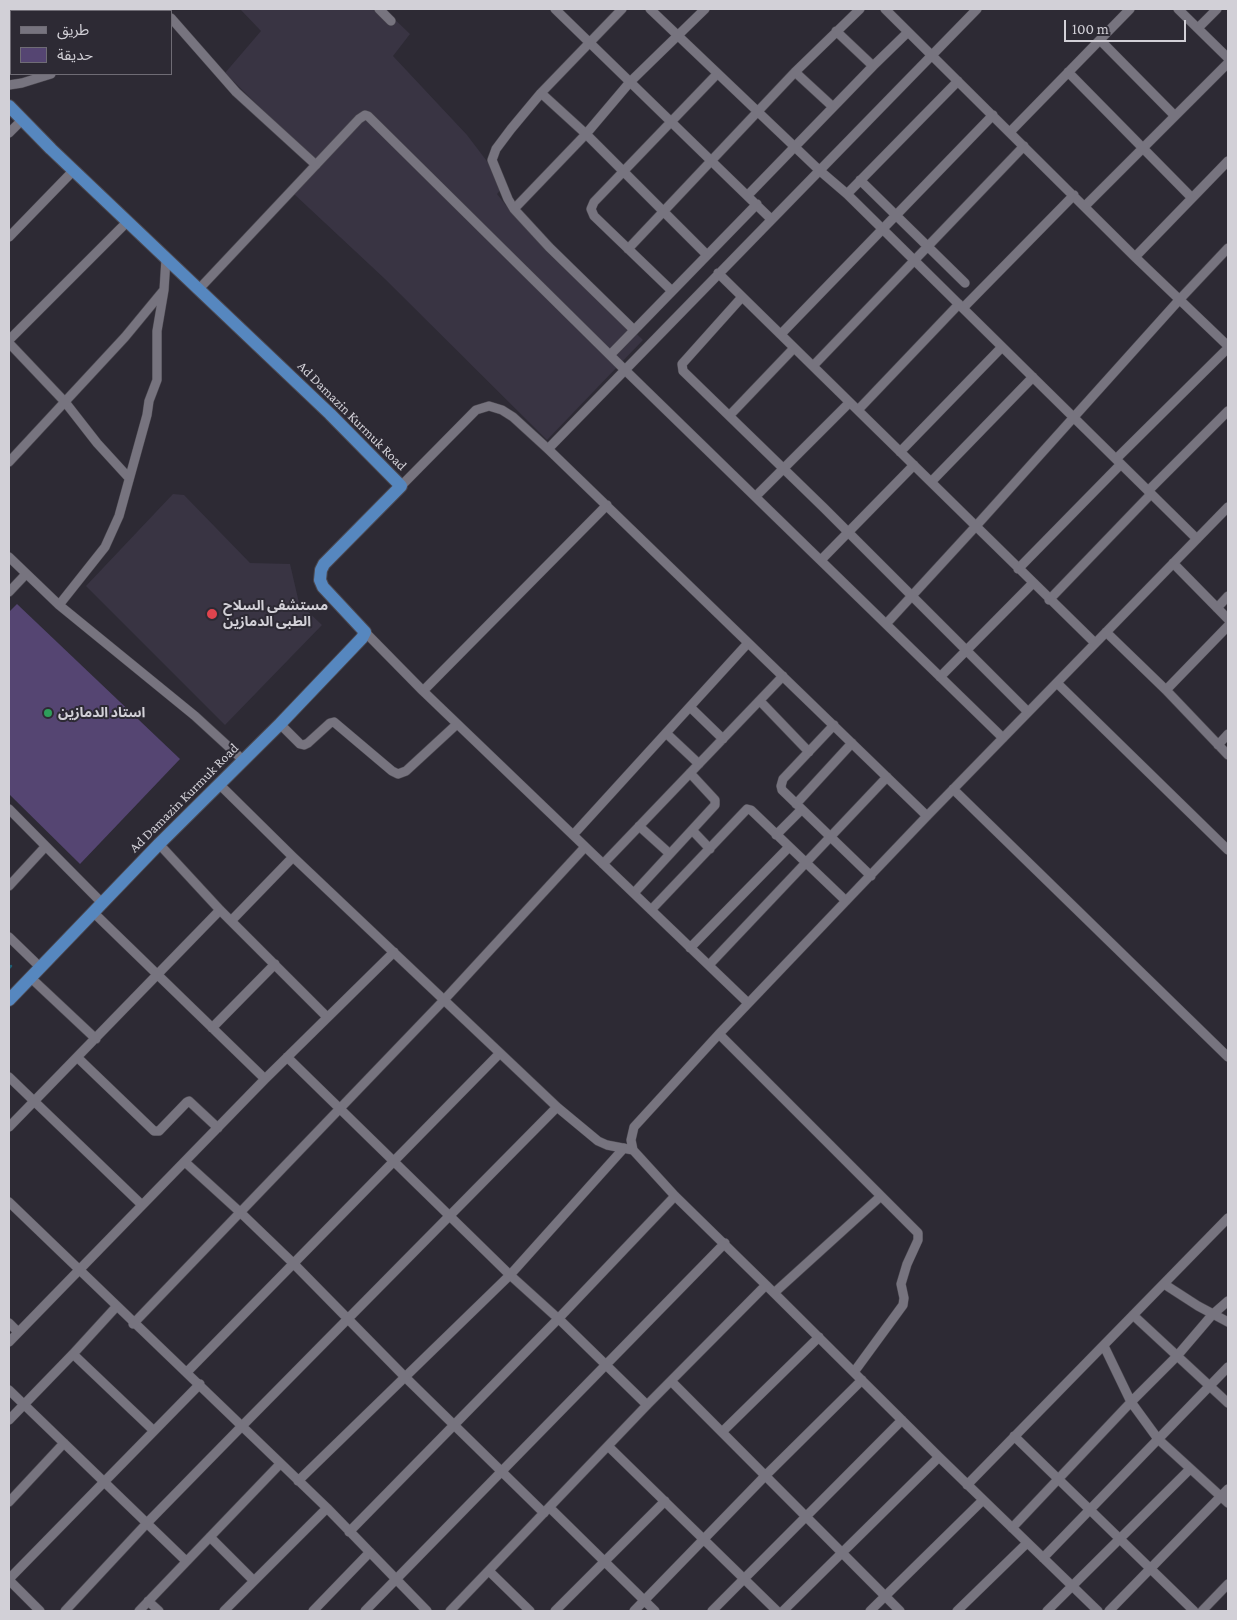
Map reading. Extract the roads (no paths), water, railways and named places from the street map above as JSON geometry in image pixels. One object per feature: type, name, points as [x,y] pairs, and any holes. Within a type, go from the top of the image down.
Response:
[{"type":"highway","name":"Ad Damazin Kurmuk Road","points":[[9,106],[166,259],[330,414],[400,486],[324,564],[321,570],[320,580],[323,587],[365,632],[362,638],[280,724],[159,844],[9,1000]]},
{"type":"street","points":[[379,9],[391,21]]},
{"type":"street","points":[[555,9],[771,219]]},
{"type":"street","points":[[622,9],[541,93],[496,149],[492,160],[514,209],[634,330]]},
{"type":"street","points":[[650,9],[819,170],[847,194],[1197,539]]},
{"type":"street","points":[[514,209],[586,134],[630,82],[705,9]]},
{"type":"street","points":[[628,249],[795,72],[860,9]]},
{"type":"street","points":[[885,9],[1228,347],[1018,569]]},
{"type":"street","points":[[548,449],[977,9]]},
{"type":"street","points":[[1010,132],[1130,9]]},
{"type":"street","points":[[1178,9],[1228,58]]},
{"type":"street","points":[[1198,28],[1216,9]]},
{"type":"street","points":[[172,19],[236,92],[316,165]]},
{"type":"street","points":[[836,31],[873,66]]},
{"type":"street","points":[[748,195],[908,32]]},
{"type":"street","points":[[1100,40],[1175,116]]},
{"type":"street","points":[[1085,206],[1228,63]]},
{"type":"street","points":[[795,72],[833,107]]},
{"type":"street","points":[[1068,72],[1192,198]]},
{"type":"street","points":[[672,291],[594,216],[591,209],[594,202],[717,74]]},
{"type":"street","points":[[9,85],[48,75]]},
{"type":"street","points":[[847,194],[958,81]]},
{"type":"street","points":[[541,93],[586,134],[707,255]]},
{"type":"street","points":[[199,289],[359,119],[365,115],[368,116],[611,354],[625,370],[1003,738]]},
{"type":"street","points":[[781,334],[993,115]]},
{"type":"street","points":[[9,133],[22,120]]},
{"type":"street","points":[[813,366],[1024,146]]},
{"type":"street","points":[[1135,257],[1228,161]]},
{"type":"street","points":[[9,237],[74,170]]},
{"type":"street","points":[[860,180],[965,283]]},
{"type":"street","points":[[858,410],[1074,195]]},
{"type":"street","points":[[611,354],[757,204]]},
{"type":"street","points":[[128,221],[9,342],[65,402],[98,443],[130,478]]},
{"type":"street","points":[[886,624],[1228,248]]},
{"type":"street","points":[[59,605],[105,547],[119,516],[149,401],[157,380],[156,331],[164,290],[166,259]]},
{"type":"street","points":[[718,274],[1095,644]]},
{"type":"street","points":[[9,462],[125,337],[164,290]]},
{"type":"street","points":[[742,297],[682,364],[683,371],[913,595],[1028,712]]},
{"type":"street","points":[[900,452],[1002,347]]},
{"type":"street","points":[[730,416],[794,348]]},
{"type":"street","points":[[931,482],[1033,377]]},
{"type":"street","points":[[756,496],[849,402]]},
{"type":"street","points":[[400,486],[476,410],[489,406],[502,410],[513,417],[607,505],[927,816]]},
{"type":"street","points":[[1049,600],[1228,411]]},
{"type":"street","points":[[821,560],[914,465]]},
{"type":"street","points":[[423,691],[607,505]]},
{"type":"street","points":[[298,1481],[510,1275],[629,1149],[634,1127],[719,1034],[953,788],[1228,507]]},
{"type":"street","points":[[9,557],[59,605],[195,716],[243,760]]},
{"type":"street","points":[[1173,563],[1228,618]]},
{"type":"street","points":[[9,592],[26,574]]},
{"type":"street","points":[[940,677],[1033,583]]},
{"type":"street","points":[[1217,608],[1228,596]]},
{"type":"street","points":[[1166,690],[1228,626]]},
{"type":"street","points":[[365,632],[457,724],[748,1003]]},
{"type":"street","points":[[1106,632],[1166,690],[1228,755]]},
{"type":"street","points":[[573,835],[748,643]]},
{"type":"street","points":[[603,864],[783,676]]},
{"type":"street","points":[[1057,683],[1228,850]]},
{"type":"street","points":[[760,701],[809,752]]},
{"type":"street","points":[[690,707],[723,739]]},
{"type":"street","points":[[280,724],[300,744],[304,744],[308,743],[330,723],[334,722],[398,774],[406,771],[457,724]]},
{"type":"street","points":[[834,725],[783,779],[781,786],[782,790],[798,807],[871,876]]},
{"type":"street","points":[[666,733],[699,764]]},
{"type":"street","points":[[1218,745],[1228,734]]},
{"type":"street","points":[[776,835],[852,743]]},
{"type":"street","points":[[634,893],[716,803],[690,773]]},
{"type":"street","points":[[709,966],[887,777]]},
{"type":"street","points":[[219,784],[293,857],[557,1107],[598,1141],[607,1145],[629,1149],[938,1456],[1098,1611]]},
{"type":"street","points":[[953,788],[1228,1057]]},
{"type":"street","points":[[9,809],[157,974],[265,1079]]},
{"type":"street","points":[[651,910],[747,809],[846,901]]},
{"type":"street","points":[[639,826],[670,854]]},
{"type":"street","points":[[692,830],[710,849]]},
{"type":"street","points":[[159,844],[220,910],[327,1017]]},
{"type":"street","points":[[9,886],[45,847]]},
{"type":"street","points":[[133,1324],[444,1000],[585,847]]},
{"type":"street","points":[[690,948],[789,847]]},
{"type":"street","points":[[231,921],[293,857]]},
{"type":"street","points":[[9,1127],[220,910]]},
{"type":"street","points":[[9,937],[41,968]]},
{"type":"street","points":[[9,1342],[265,1079],[394,952]]},
{"type":"street","points":[[212,1028],[275,964]]},
{"type":"street","points":[[31,978],[96,1039]]},
{"type":"street","points":[[719,1034],[918,1234],[918,1240],[907,1264],[901,1284],[904,1298],[903,1305],[854,1372]]},
{"type":"street","points":[[187,1372],[500,1053]]},
{"type":"street","points":[[287,1057],[510,1275],[647,1405]]},
{"type":"street","points":[[78,1058],[154,1131],[159,1131],[190,1101],[218,1128]]},
{"type":"street","points":[[9,1077],[142,1205]]},
{"type":"street","points":[[65,1611],[242,1426],[557,1107]]},
{"type":"street","points":[[185,1162],[293,1263],[501,1472],[604,1561],[654,1611]]},
{"type":"street","points":[[349,1532],[558,1319],[675,1196]]},
{"type":"street","points":[[774,1292],[881,1196]]},
{"type":"street","points":[[9,1202],[133,1324],[200,1384],[427,1611]]},
{"type":"street","points":[[967,1484],[1228,1218]]},
{"type":"street","points":[[365,1611],[725,1243]]},
{"type":"street","points":[[1164,1284],[1228,1322]]},
{"type":"street","points":[[450,1611],[671,1380],[766,1285]]},
{"type":"street","points":[[1012,1528],[1177,1356],[1212,1314],[1228,1301]]},
{"type":"street","points":[[9,1420],[116,1307]]},
{"type":"street","points":[[1133,1315],[1228,1403]]},
{"type":"street","points":[[9,1323],[18,1332]]},
{"type":"street","points":[[722,1432],[819,1338]]},
{"type":"street","points":[[1104,1346],[1131,1402],[1158,1438],[1228,1503]]},
{"type":"street","points":[[73,1354],[154,1431]]},
{"type":"street","points":[[1043,1558],[1228,1367]]},
{"type":"street","points":[[671,1380],[900,1611]]},
{"type":"street","points":[[634,1611],[765,1476],[862,1380]]},
{"type":"street","points":[[40,1611],[9,1579],[200,1384]]},
{"type":"street","points":[[9,1390],[186,1562]]},
{"type":"street","points":[[712,1611],[902,1420]]},
{"type":"street","points":[[1014,1436],[1194,1611]]},
{"type":"street","points":[[9,1502],[64,1444]]},
{"type":"street","points":[[608,1446],[777,1611]]},
{"type":"street","points":[[783,1611],[938,1456]]},
{"type":"street","points":[[139,1611],[280,1464]]},
{"type":"street","points":[[1047,1611],[1190,1469]]},
{"type":"street","points":[[1110,1611],[1228,1490]]},
{"type":"street","points":[[870,1611],[983,1500]]},
{"type":"street","points":[[555,1611],[665,1501]]},
{"type":"street","points":[[224,1611],[326,1508]]},
{"type":"street","points":[[210,1537],[254,1581]]},
{"type":"street","points":[[957,1611],[1027,1543]]},
{"type":"street","points":[[313,1611],[370,1552]]},
{"type":"street","points":[[489,1572],[530,1611]]},
{"type":"street","points":[[1202,1611],[1228,1584]]},
{"type":"street","points":[[148,1601],[159,1611]]},
{"type":"place","name":"مستشفى السلاح الطبى الدمازين","points":[[212,614]]},
{"type":"place","name":"استاد الدمازين","points":[[48,713]]}]
